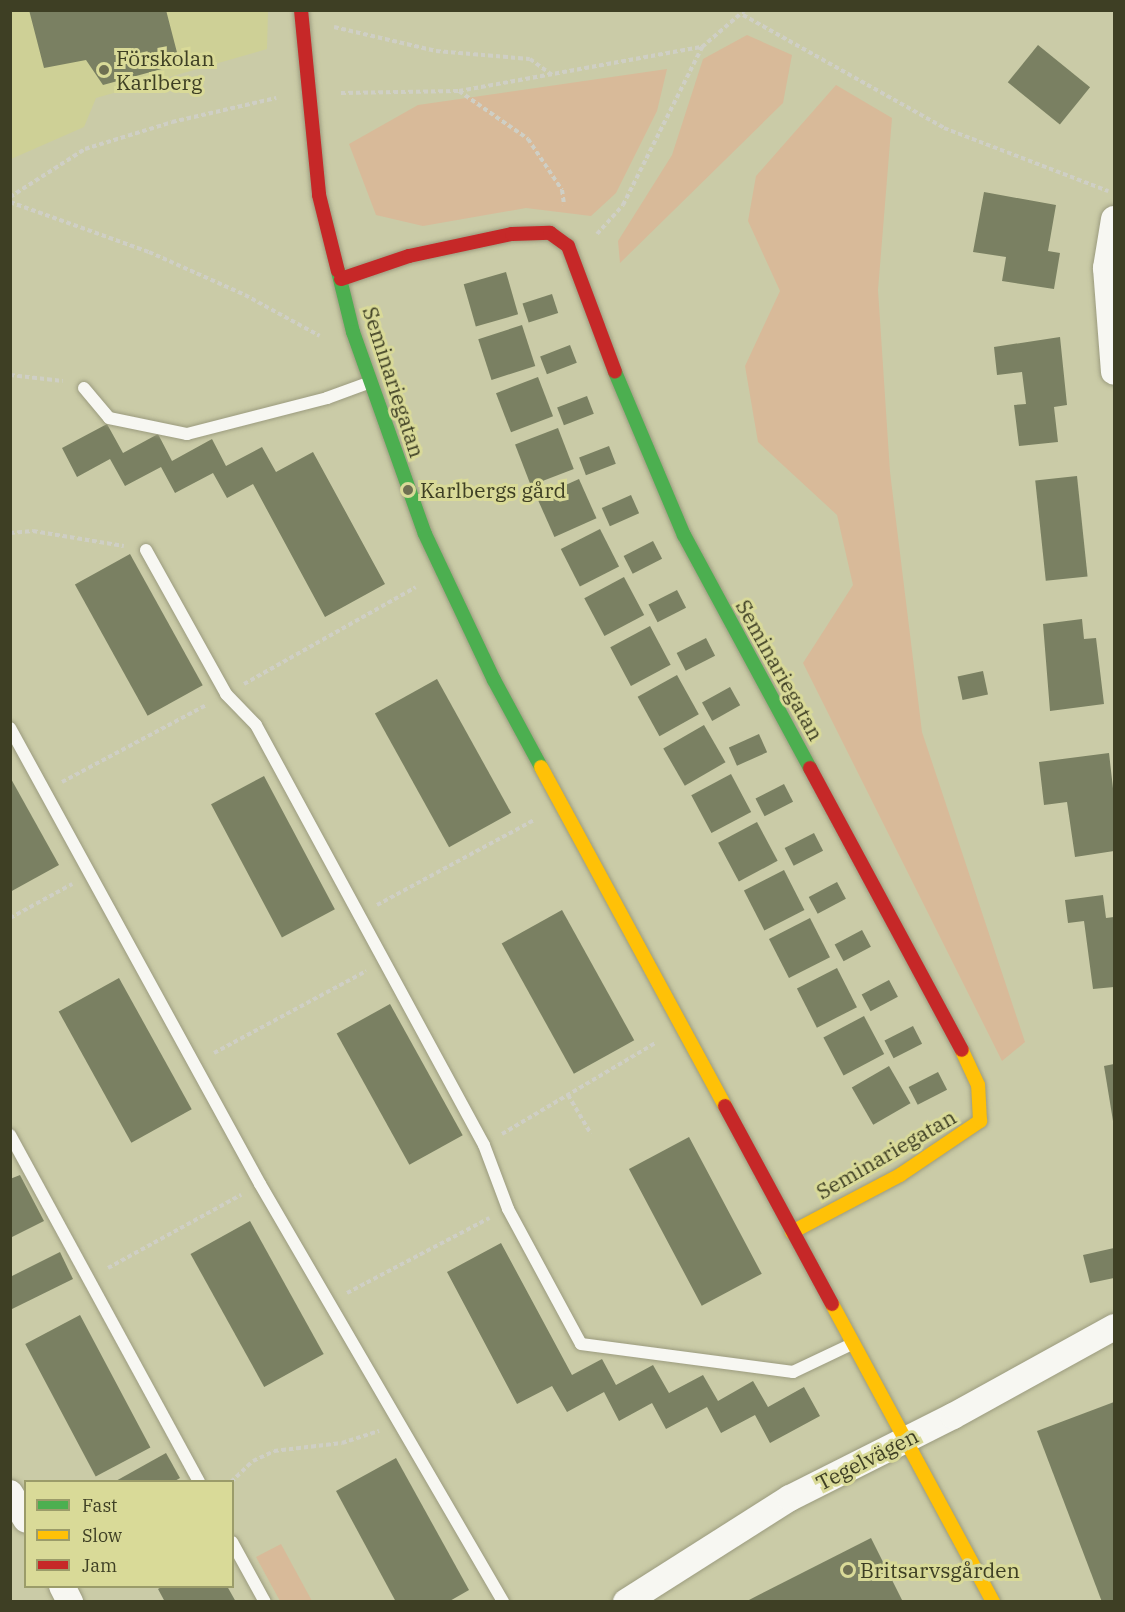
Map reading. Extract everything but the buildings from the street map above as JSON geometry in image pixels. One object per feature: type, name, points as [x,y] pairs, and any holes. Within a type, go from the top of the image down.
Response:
[{"type":"street","name":"Seminariegatan","points":[[302,13],[319,195],[353,332],[425,534],[480,652],[792,1232],[856,1342],[993,1602]]},
{"type":"street","points":[[1114,219],[1106,268],[1114,372]]},
{"type":"street","name":"Seminariegatan","points":[[341,279],[409,256],[512,234],[556,235],[572,254],[622,392],[684,535],[921,971],[978,1085],[982,1113],[969,1132],[900,1175],[792,1232]]},
{"type":"street","name":"Tegelvägen","points":[[626,1602],[790,1498],[907,1439],[1114,1327]]},
{"type":"street","points":[[10,1493],[24,1517]]},
{"type":"street","points":[[63,1588],[70,1602]]},
{"type":"lane","points":[[84,388],[109,418],[187,434],[327,398],[370,382]]},
{"type":"lane","points":[[146,550],[225,694],[256,725],[382,962],[484,1144],[508,1209],[581,1344],[793,1372],[856,1342]]},
{"type":"lane","points":[[10,728],[260,1184],[328,1303],[403,1424],[502,1602]]},
{"type":"lane","points":[[10,1135],[198,1480]]},
{"type":"lane","points":[[234,1546],[265,1602]]},
{"type":"path","points":[[302,13],[352,33],[436,51],[530,59],[553,75]]},
{"type":"path","points":[[459,91],[528,139],[562,190],[572,254],[591,241],[623,205],[702,47],[744,13],[944,128],[1114,193]]},
{"type":"path","points":[[336,94],[459,91],[702,47]]},
{"type":"path","points":[[277,98],[172,122],[85,149],[25,184],[10,200],[98,230],[149,252],[245,295],[327,340],[353,332]]},
{"type":"path","points":[[10,375],[62,381],[84,388]]},
{"type":"path","points":[[10,533],[33,531],[146,550]]},
{"type":"path","points":[[357,915],[543,816]]},
{"type":"path","points":[[10,918],[91,873]]},
{"type":"path","points":[[195,1063],[382,962]]},
{"type":"path","points":[[484,1144],[663,1038]]},
{"type":"path","points":[[568,1095],[591,1134]]},
{"type":"path","points":[[88,1279],[260,1184]]},
{"type":"path","points":[[328,1303],[508,1209]]},
{"type":"path","points":[[233,1480],[253,1461],[274,1450],[342,1443],[403,1424]]},
{"type":"shaded area","name":"Förskolan Karlberg","points":[[11,11],[268,11],[267,49],[96,98],[84,127],[11,159]]},
{"type":"shaded area","points":[[747,35],[792,55],[783,103],[620,263],[618,241],[672,155],[703,59]]},
{"type":"shaded area","points":[[667,69],[657,111],[616,193],[591,216],[526,208],[423,226],[376,215],[349,144],[418,105]]},
{"type":"shaded area","points":[[836,85],[892,118],[878,290],[890,472],[922,732],[1025,1042],[1002,1061],[803,663],[853,585],[837,515],[758,442],[745,366],[780,291],[748,221],[756,176]]},
{"type":"shaded area","points":[[281,1544],[312,1601],[280,1601],[256,1557]]},
{"type":"traffic: fast","points":[[338,271],[353,332],[425,534],[494,680],[541,767]]},
{"type":"traffic: fast","points":[[615,372],[684,535],[810,768]]},
{"type":"traffic: slow","points":[[541,767],[725,1106]]},
{"type":"traffic: slow","points":[[792,1232],[900,1175],[980,1121],[978,1085],[962,1050]]},
{"type":"traffic: slow","points":[[832,1304],[993,1602]]},
{"type":"traffic: jam","points":[[301,10],[319,195],[338,271]]},
{"type":"traffic: jam","points":[[341,279],[409,256],[512,234],[550,233],[568,246],[615,372]]},
{"type":"traffic: jam","points":[[810,768],[962,1050]]},
{"type":"traffic: jam","points":[[725,1106],[832,1304]]},
{"type":"place","name":"Förskolan Karlberg","points":[[104,70]]},
{"type":"place","name":"Karlbergs gård","points":[[408,490]]},
{"type":"place","name":"Britsarvsgården","points":[[848,1570]]}]
